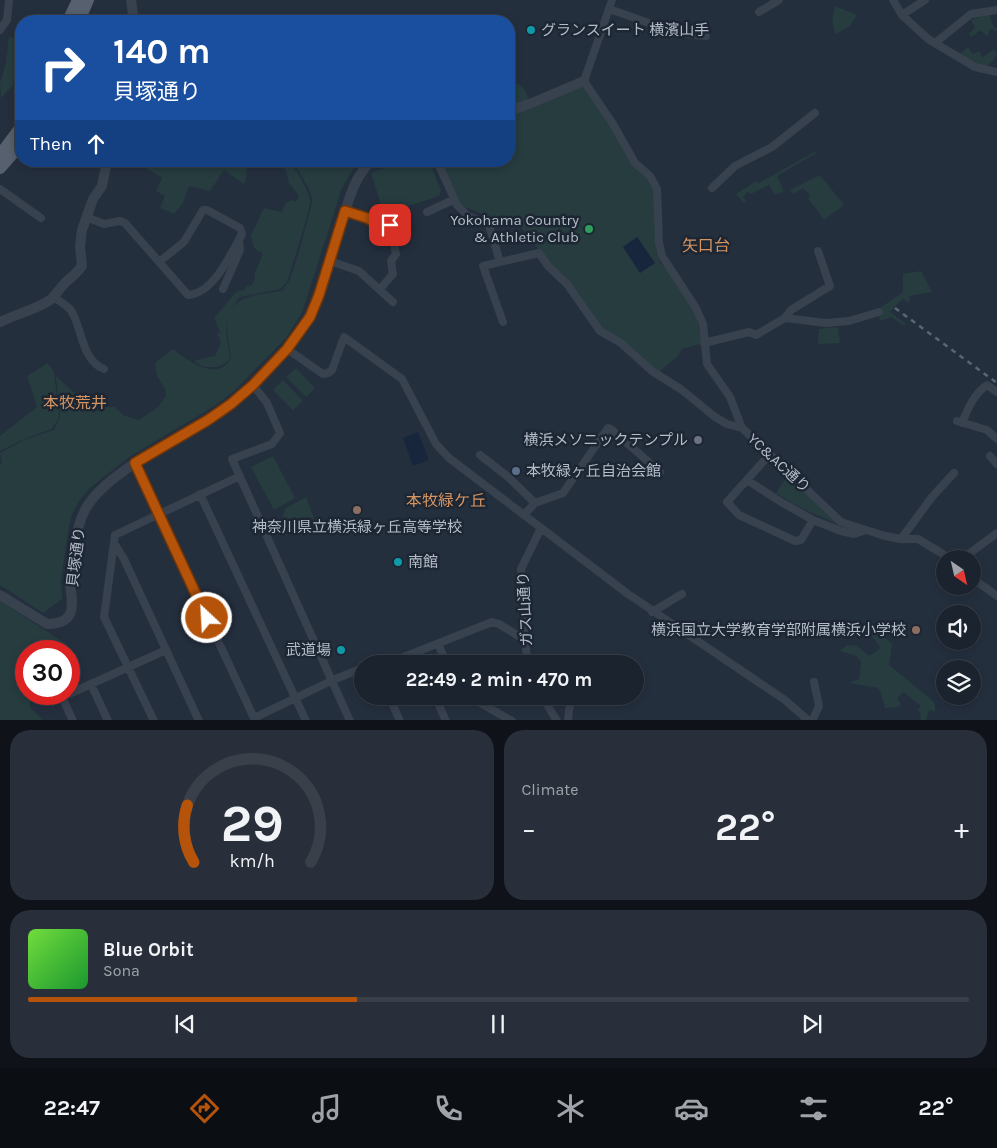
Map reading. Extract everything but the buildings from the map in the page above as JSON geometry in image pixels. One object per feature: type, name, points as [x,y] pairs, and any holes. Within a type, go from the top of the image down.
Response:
[{"type":"main road","points":[[71,15],[78,0]]},
{"type":"main road","points":[[82,15],[88,0]]},
{"type":"main road","points":[[0,155],[15,135]]},
{"type":"main road","points":[[0,168],[15,151]]},
{"type":"street","points":[[5,0],[7,20]]},
{"type":"street","points":[[0,30],[7,20],[9,0]]},
{"type":"street","points":[[131,0],[133,15]]},
{"type":"street","points":[[515,109],[584,81],[612,0]]},
{"type":"street","points":[[759,12],[779,0]]},
{"type":"street","points":[[893,0],[911,25],[935,43],[975,67],[997,72]]},
{"type":"street","points":[[902,15],[925,0]]},
{"type":"street","points":[[609,9],[672,31],[706,36]]},
{"type":"street","points":[[935,43],[971,14],[997,10]]},
{"type":"street","name":"YC&AC通り","points":[[584,81],[613,124],[635,163],[655,182],[657,189],[659,243],[662,256],[696,308],[703,324],[707,364],[730,396],[742,428],[841,522],[901,539],[918,539],[936,550]]},
{"type":"street","points":[[712,188],[735,166],[772,147],[815,113]]},
{"type":"street","points":[[0,322],[35,308],[53,297],[82,266],[80,246],[86,217],[93,199],[102,186],[106,167]]},
{"type":"street","name":"貝塚通り","points":[[0,596],[48,624],[61,622],[67,618],[71,609],[70,582],[74,552],[79,525],[86,509],[110,482],[135,463],[208,420],[239,398],[287,349],[310,317],[358,176],[366,167]]},
{"type":"street","points":[[439,167],[453,200],[468,216],[489,225],[500,262]]},
{"type":"street","points":[[0,189],[41,218]]},
{"type":"street","points":[[427,212],[453,200]]},
{"type":"street","points":[[86,217],[104,224],[120,221],[125,223],[159,262],[188,295],[195,295],[219,276],[242,234],[240,228],[207,210],[203,210],[184,242],[159,262]]},
{"type":"street","points":[[345,211],[367,218],[377,224],[390,225],[396,254],[391,261],[393,274],[380,289]]},
{"type":"street","points":[[223,289],[240,250],[239,240]]},
{"type":"street","points":[[704,344],[749,332],[756,335],[785,318],[791,310],[830,286],[818,251]]},
{"type":"street","points":[[503,322],[483,266],[539,253],[548,266],[567,284],[600,331],[621,343],[652,371],[682,390],[727,424],[742,428]]},
{"type":"street","points":[[330,261],[359,271],[393,302]]},
{"type":"street","points":[[53,297],[72,310],[87,350],[98,367],[104,369]]},
{"type":"street","points":[[785,318],[826,323],[849,321],[879,312]]},
{"type":"street","points":[[287,349],[323,374],[328,373],[332,370],[344,337],[402,379],[436,444],[443,452],[652,612],[785,700],[811,720],[819,706],[814,682]]},
{"type":"street","points":[[253,385],[268,403],[280,433],[272,444],[232,459],[350,720]]},
{"type":"street","points":[[997,392],[987,385],[981,389],[971,401],[960,422],[987,430],[997,439]]},
{"type":"street","points":[[524,515],[535,503],[563,493],[608,428],[612,429],[660,472]]},
{"type":"street","points":[[770,454],[727,502],[739,515],[795,541],[801,540],[813,520]]},
{"type":"street","points":[[480,455],[507,476],[535,503]]},
{"type":"street","points":[[990,456],[997,464]]},
{"type":"street","points":[[135,463],[254,719],[354,671]]},
{"type":"street","points":[[901,539],[932,497],[954,473]]},
{"type":"street","points":[[154,720],[104,616],[115,535],[240,476]]},
{"type":"street","points":[[747,480],[813,520],[854,534],[866,530]]},
{"type":"street","points":[[200,494],[306,720]]},
{"type":"street","name":"ガス山通り","points":[[527,655],[521,569],[541,528]]},
{"type":"street","points":[[974,550],[997,533]]},
{"type":"street","points":[[114,543],[124,559],[199,720]]},
{"type":"street","points":[[981,584],[997,596]]},
{"type":"street","points":[[652,612],[682,594]]},
{"type":"street","points":[[410,655],[492,622],[499,624],[525,640]]},
{"type":"street","points":[[438,644],[444,655]]},
{"type":"street","points":[[80,689],[166,650]]},
{"type":"street","points":[[91,684],[108,720]]},
{"type":"street","points":[[66,705],[73,720]]},
{"type":"street","points":[[393,705],[400,720]]},
{"type":"street","points":[[439,705],[446,720]]},
{"type":"street","points":[[484,705],[512,720]]},
{"type":"street","points":[[548,705],[557,720]]},
{"type":"street","points":[[568,720],[570,705]]},
{"type":"green space","points":[[835,6],[857,15],[849,27],[836,34],[832,20]]},
{"type":"green space","points":[[989,13],[994,28],[997,28],[997,31],[990,29],[987,37],[981,30],[971,37],[969,34],[975,27],[971,20]]},
{"type":"green space","points":[[9,36],[15,38],[15,78],[13,85],[1,98],[0,84],[6,63]]},
{"type":"green space","points":[[968,47],[973,54],[979,51],[983,57],[994,49],[997,54],[987,66],[974,63],[959,54]]},
{"type":"green space","points":[[515,83],[523,87],[529,102],[515,106]]},
{"type":"green space","name":"Yokohama Country & Athletic Club","points":[[580,86],[584,87],[654,188],[656,251],[660,263],[668,270],[696,313],[702,343],[682,349],[678,356],[659,372],[623,341],[599,326],[519,226],[484,215],[459,204],[442,167],[515,167],[515,113],[543,104]]},
{"type":"green space","points":[[816,151],[818,152],[777,176],[784,191],[775,195],[769,185],[751,194],[747,192],[743,197],[746,201],[744,203],[736,194],[756,181],[759,183]]},
{"type":"green space","points":[[246,167],[246,176],[244,184],[224,170],[210,191],[189,186],[183,203],[174,214],[160,208],[165,196],[156,191],[162,178],[146,168]]},
{"type":"green space","points":[[285,167],[294,167],[304,184],[310,204],[288,280],[281,289],[240,297],[230,313],[226,326],[230,359],[222,365],[213,367],[199,365],[195,362],[196,360],[215,356],[221,342],[217,334],[220,332],[214,318],[237,291],[244,290],[248,285],[251,286],[255,279],[254,275],[263,254],[254,248],[251,235],[264,208],[282,212],[286,203],[293,200],[296,202],[299,196],[289,183]]},
{"type":"green space","points":[[296,167],[356,167],[342,188],[302,313],[286,338],[234,391],[216,405],[129,457],[90,488],[79,501],[72,514],[61,580],[62,599],[43,613],[0,585],[0,464],[2,463],[0,453],[26,439],[54,430],[60,417],[56,376],[93,413],[105,407],[114,407],[125,416],[139,420],[158,407],[166,396],[165,389],[157,376],[155,363],[173,349],[194,364],[202,367],[218,369],[225,366],[231,359],[227,327],[232,308],[245,298],[282,291],[289,281],[306,226],[312,199],[307,185]]},
{"type":"green space","points":[[387,167],[431,167],[441,190],[439,196],[384,214],[371,173]]},
{"type":"green space","points":[[820,175],[844,205],[824,220],[803,188],[793,194],[790,190]]},
{"type":"green space","points":[[921,271],[932,292],[909,296],[910,303],[902,299],[890,312],[906,324],[904,326],[891,317],[880,321],[879,317],[883,314],[880,308],[903,292],[903,274]]},
{"type":"green space","points":[[838,327],[840,343],[818,344],[819,329]]},
{"type":"green space","points":[[48,363],[54,372],[59,417],[52,429],[26,438],[0,451],[0,436],[37,407],[27,376]]},
{"type":"green space","points":[[296,368],[315,388],[306,397],[286,377]]},
{"type":"green space","points":[[283,380],[303,401],[293,410],[273,390]]},
{"type":"green space","points":[[273,456],[295,498],[274,510],[251,467]]},
{"type":"green space","points":[[788,475],[845,526],[799,507],[776,493]]},
{"type":"green space","points":[[306,497],[314,518],[308,525],[295,528],[281,521],[285,509]]},
{"type":"green space","points":[[0,601],[60,640],[15,640],[15,705],[30,705],[30,707],[43,720],[0,720]]},
{"type":"green space","points":[[870,623],[892,644],[889,665],[935,704],[935,711],[929,710],[926,720],[920,720],[921,714],[918,710],[921,706],[903,692],[897,699],[901,703],[899,707],[885,708],[878,688],[849,683],[859,679],[861,662],[856,656],[840,651],[846,646],[856,645],[869,656],[881,648],[865,627]]},
{"type":"water","points":[[637,237],[655,263],[640,273],[623,247]]},
{"type":"water","points":[[418,432],[429,460],[413,466],[403,438]]},
{"type":"railway","points":[[895,308],[997,383]]},
{"type":"place","name":"グランスイート 横濱山手","points":[[531,30]]},
{"type":"place","name":"Yokohama Country & Athletic Club","points":[[589,229]]},
{"type":"place","name":"横浜メソニックテンプル","points":[[698,440]]},
{"type":"place","name":"本牧緑ヶ丘自治会館","points":[[516,471]]},
{"type":"place","name":"神奈川県立横浜緑ヶ丘高等学校","points":[[357,510]]},
{"type":"place","name":"南館","points":[[398,562]]},
{"type":"place","name":"横浜国立大学教育学部附属横浜小学校","points":[[916,630]]},
{"type":"place","name":"武道場","points":[[341,650]]},
{"type":"district","name":"矢口台","points":[[706,245]]},
{"type":"district","name":"本牧荒井","points":[[75,402]]},
{"type":"district","name":"本牧緑ケ丘","points":[[446,500]]},
{"type":"route","points":[[207,618],[135,463],[208,420],[231,404],[253,385],[287,349],[310,317],[319,295],[345,211],[367,218],[377,224],[390,225]]}]
